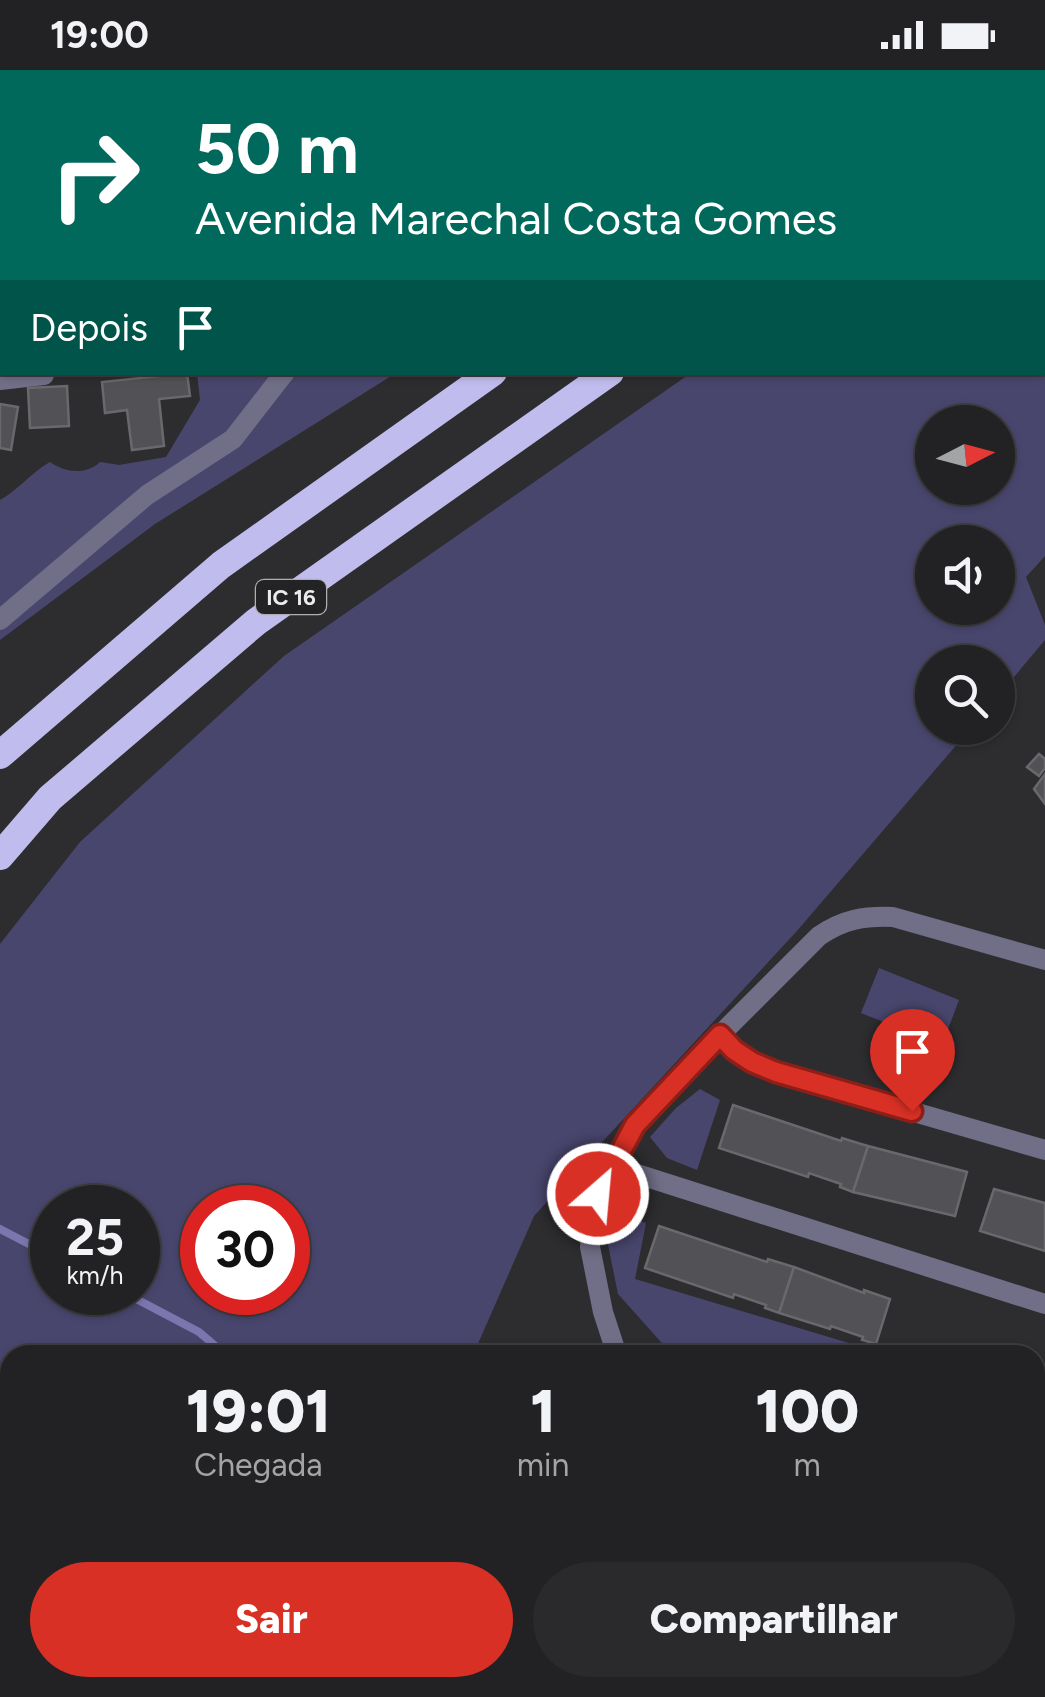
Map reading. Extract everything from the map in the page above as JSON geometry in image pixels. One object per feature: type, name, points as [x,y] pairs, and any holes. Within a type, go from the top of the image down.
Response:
[{"type":"highway","name":"IC 16","points":[[0,755],[222,565],[488,375]]},
{"type":"highway","name":"IC 16","points":[[0,856],[50,798],[256,622],[606,375]]},
{"type":"street","points":[[0,380],[33,375]]},
{"type":"street","points":[[0,620],[146,495],[234,439],[283,375]]},
{"type":"street","points":[[614,1345],[590,1247],[598,1194],[612,1166],[635,1125],[819,936],[852,918],[893,917],[1045,960]]},
{"type":"street","points":[[720,1035],[752,1062],[776,1072],[1045,1150]]},
{"type":"street","points":[[612,1166],[1045,1304]]},
{"type":"shaded area","points":[[197,375],[393,375],[155,524],[0,640],[0,500],[50,462],[76,471],[100,462],[119,465],[166,457],[200,400]]},
{"type":"shaded area","points":[[688,375],[1045,375],[1045,556],[1026,577],[1045,625],[1045,640],[1015,676],[1015,645],[915,645],[915,745],[956,745],[796,932],[534,1216],[477,1345],[0,1345],[0,944],[80,842],[284,656]]},
{"type":"shaded area","points":[[879,968],[959,1000],[942,1045],[861,1013]]},
{"type":"shaded area","points":[[700,1089],[720,1100],[697,1170],[667,1158],[650,1137]]},
{"type":"shaded area","points":[[618,1213],[646,1223],[635,1279],[855,1345],[664,1345],[618,1294],[607,1240]]},
{"type":"building","points":[[187,375],[190,396],[159,399],[164,446],[132,450],[127,410],[105,413],[102,382]]},
{"type":"building","points":[[67,386],[69,426],[30,428],[28,388]]},
{"type":"building","points":[[0,404],[18,407],[11,450],[0,448]]},
{"type":"building","points":[[1039,754],[1045,759],[1045,768],[1039,776],[1027,767]]},
{"type":"building","points":[[1045,774],[1045,804],[1034,789]]},
{"type":"building","points":[[733,1105],[841,1141],[842,1138],[868,1146],[853,1192],[809,1173],[808,1177],[719,1148]]},
{"type":"building","points":[[868,1146],[967,1172],[955,1216],[853,1192]]},
{"type":"building","points":[[994,1189],[1045,1203],[1045,1251],[980,1231]]},
{"type":"building","points":[[659,1226],[767,1262],[768,1259],[794,1267],[779,1313],[734,1294],[733,1298],[645,1268]]},
{"type":"building","points":[[794,1267],[890,1299],[876,1344],[831,1326],[830,1329],[779,1313]]},
{"type":"waterway","points":[[0,1229],[30,1245]]},
{"type":"waterway","points":[[160,1311],[199,1332],[214,1345]]},
{"type":"route","points":[[598,1194],[635,1125],[720,1035],[752,1062],[776,1072],[912,1111]]}]
